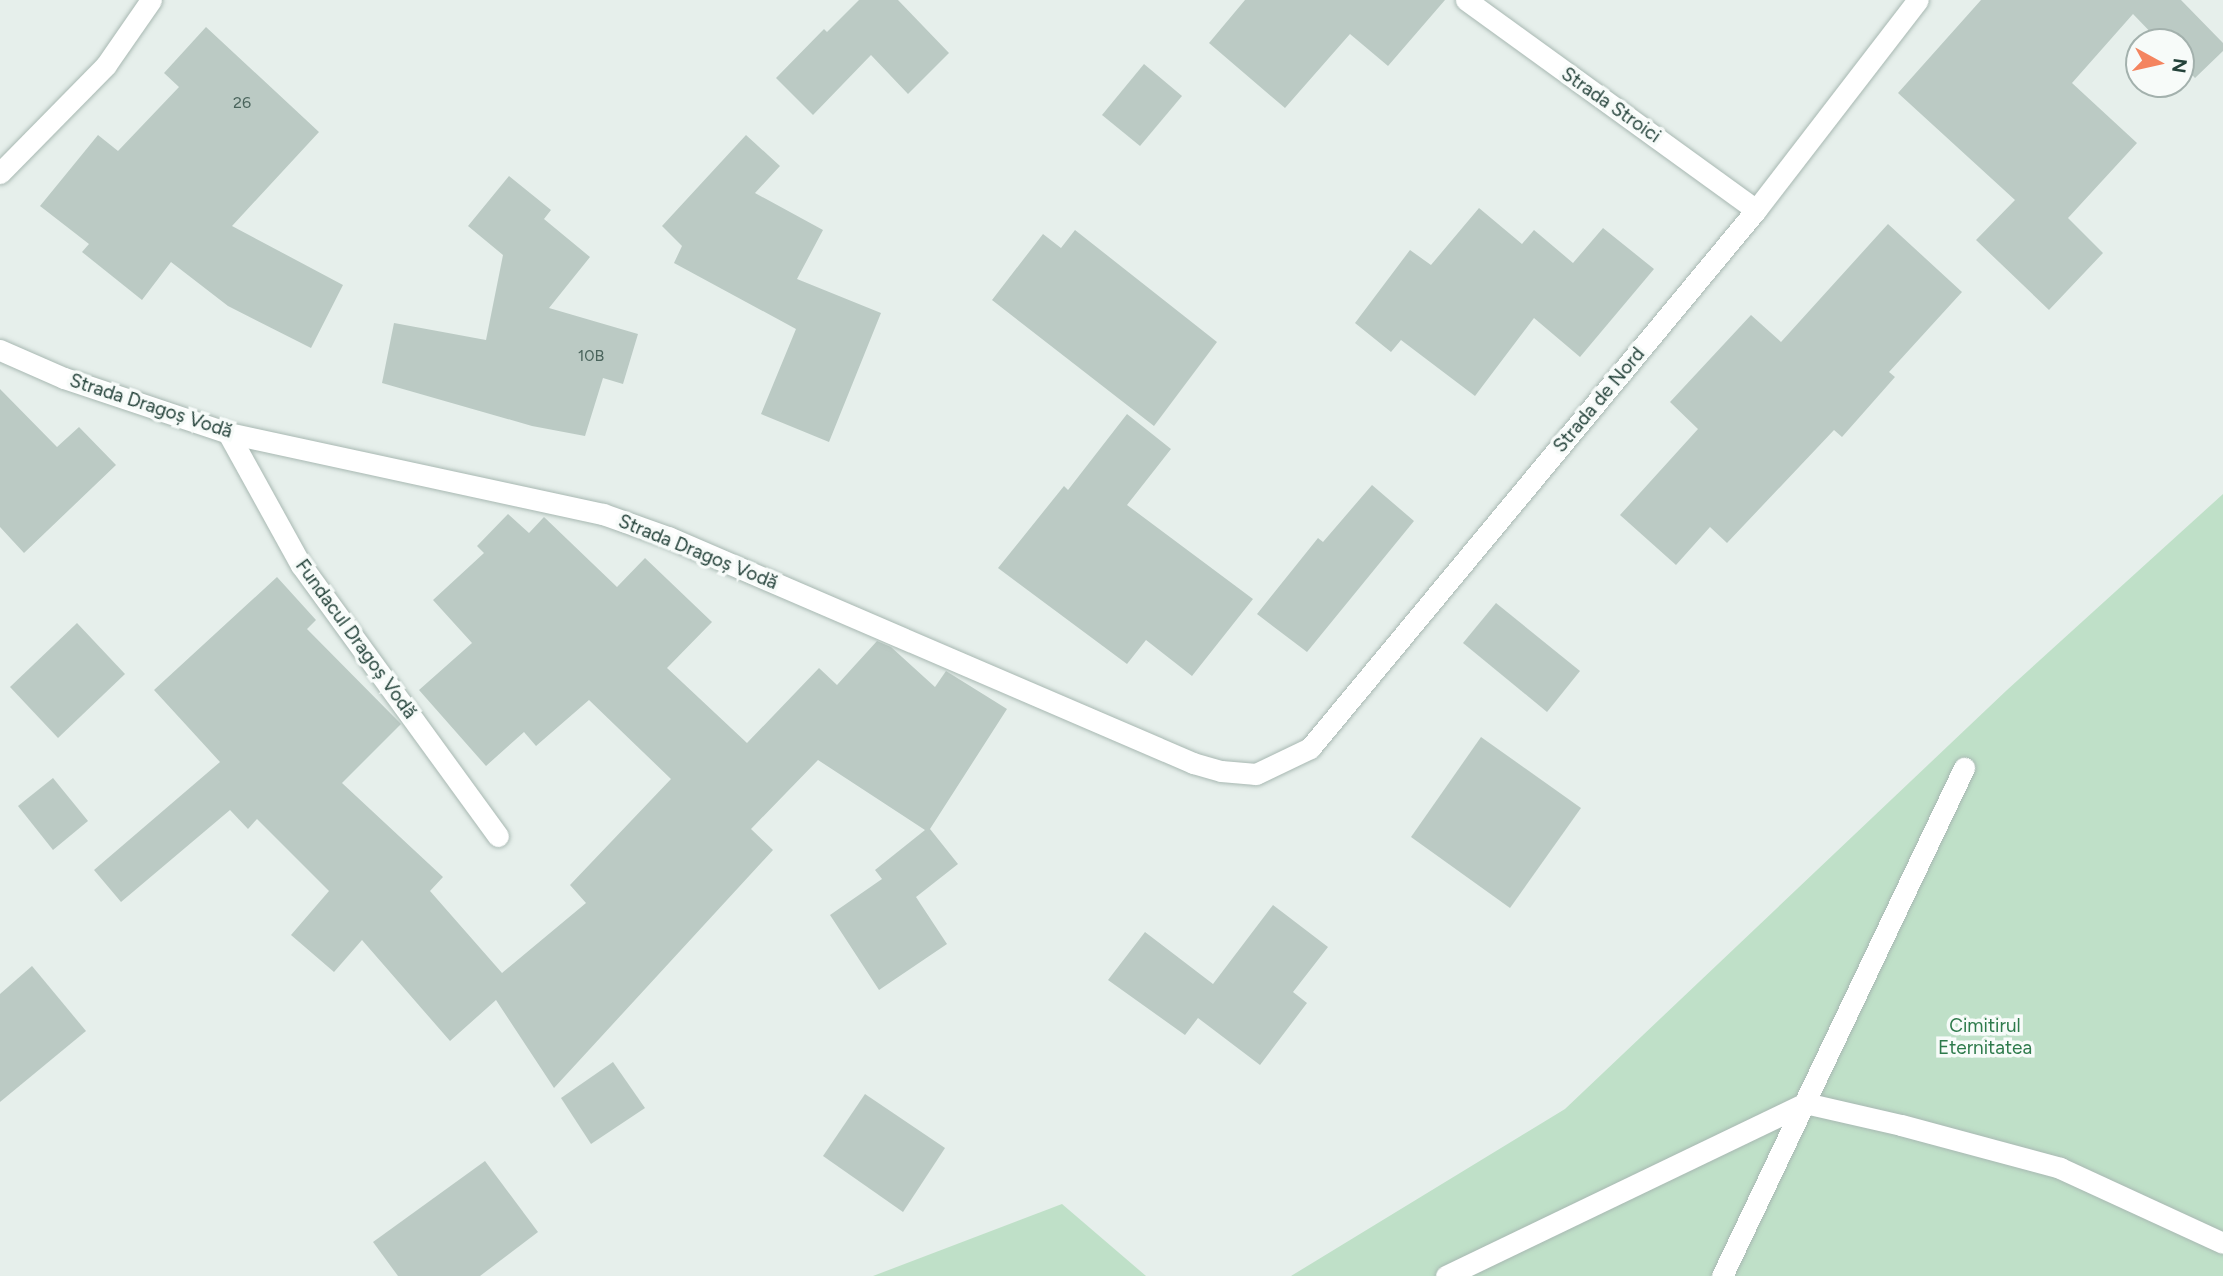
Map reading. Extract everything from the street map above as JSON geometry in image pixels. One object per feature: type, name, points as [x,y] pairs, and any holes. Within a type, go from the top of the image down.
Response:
[{"type":"street","points":[[0,173],[106,65],[151,0]]},
{"type":"street","name":"Strada Stroici","points":[[1466,0],[1756,210]]},
{"type":"street","name":"Strada de Nord","points":[[1256,774],[1310,748],[1756,210],[1918,0]]},
{"type":"street","name":"Strada Dragoș Vodă","points":[[0,350],[64,377],[228,433],[603,514],[668,537],[1193,763],[1221,771],[1256,774]]},
{"type":"street","name":"Fundacul Dragoș Vodă","points":[[228,433],[301,565],[498,836]]},
{"type":"street","points":[[1722,1276],[1964,768]]},
{"type":"street","points":[[1446,1276],[1804,1103],[1901,1125],[2060,1168],[2223,1243]]},
{"type":"green space","name":"Cimitirul Eternitatea","points":[[2223,494],[2223,1276],[1291,1276],[1565,1109],[2007,690]]},
{"type":"green space","points":[[1062,1204],[1146,1276],[873,1276]]},
{"type":"building","points":[[859,0],[898,0],[949,53],[908,94],[871,55],[813,115],[776,78],[824,29],[827,32]]},
{"type":"building","points":[[1245,0],[1445,0],[1388,66],[1350,34],[1285,108],[1209,43]]},
{"type":"building","points":[[1981,0],[2181,0],[2223,43],[2223,51],[2195,78],[2195,28],[2146,28],[2133,14],[2072,83],[2137,143],[2068,218],[2103,253],[2049,310],[1976,240],[2015,200],[1898,93]]},
{"type":"building","points":[[206,27],[319,132],[232,226],[343,285],[311,348],[228,306],[171,262],[142,300],[82,252],[89,244],[40,206],[98,135],[118,151],[179,87],[164,73]]},
{"type":"building","points":[[1144,64],[1182,96],[1140,146],[1102,115]]},
{"type":"building","points":[[746,135],[780,166],[755,193],[823,230],[797,279],[881,313],[829,442],[761,414],[796,329],[674,263],[682,246],[662,226]]},
{"type":"building","points":[[509,176],[551,210],[544,219],[590,257],[549,308],[638,334],[623,384],[603,378],[585,436],[532,426],[382,383],[394,323],[486,340],[503,255],[468,226]]},
{"type":"building","points":[[1479,208],[1522,244],[1534,230],[1573,263],[1603,228],[1654,269],[1580,357],[1534,318],[1475,396],[1401,340],[1391,352],[1355,323],[1410,250],[1431,265]]},
{"type":"building","points":[[1888,224],[1962,292],[1889,372],[1895,377],[1842,437],[1834,430],[1727,543],[1710,527],[1676,565],[1620,515],[1698,429],[1670,402],[1751,315],[1781,342]]},
{"type":"building","points":[[1075,230],[1217,342],[1154,426],[992,300],[1043,234],[1061,248]]},
{"type":"building","points":[[0,389],[57,447],[79,427],[116,465],[24,553],[0,527]]},
{"type":"building","points":[[1127,414],[1171,449],[1127,505],[1253,599],[1192,676],[1146,640],[1127,664],[998,568],[1064,486],[1068,490]]},
{"type":"building","points":[[1372,485],[1414,521],[1307,652],[1257,614],[1318,538],[1323,542]]},
{"type":"building","points":[[508,514],[529,533],[544,517],[617,587],[645,558],[712,622],[667,668],[747,743],[819,668],[837,685],[877,641],[891,647],[935,687],[946,671],[1007,709],[930,829],[958,864],[916,897],[947,944],[879,990],[830,915],[882,879],[875,870],[925,830],[818,760],[751,829],[773,850],[554,1088],[496,1000],[450,1041],[362,940],[334,972],[291,935],[329,891],[257,819],[248,829],[230,810],[121,902],[94,870],[220,762],[154,690],[277,577],[316,620],[307,629],[401,724],[342,783],[443,877],[430,891],[502,973],[586,903],[570,885],[671,779],[589,700],[536,746],[524,732],[486,766],[419,690],[472,643],[433,600],[484,553],[477,546]]},
{"type":"building","points":[[1496,603],[1580,671],[1547,712],[1463,643]]},
{"type":"building","points":[[77,623],[125,674],[58,738],[10,687]]},
{"type":"building","points":[[1481,737],[1581,808],[1510,908],[1411,837]]},
{"type":"building","points":[[53,778],[88,821],[53,850],[18,806]]},
{"type":"building","points":[[1273,905],[1328,947],[1293,992],[1307,1003],[1260,1065],[1198,1018],[1185,1035],[1108,980],[1145,932],[1213,984]]},
{"type":"building","points":[[32,966],[86,1031],[0,1102],[0,994]]},
{"type":"building","points":[[613,1062],[645,1108],[591,1144],[561,1098]]},
{"type":"building","points":[[865,1094],[945,1148],[903,1212],[823,1156]]},
{"type":"building","points":[[485,1161],[538,1232],[480,1276],[398,1276],[373,1242]]}]
